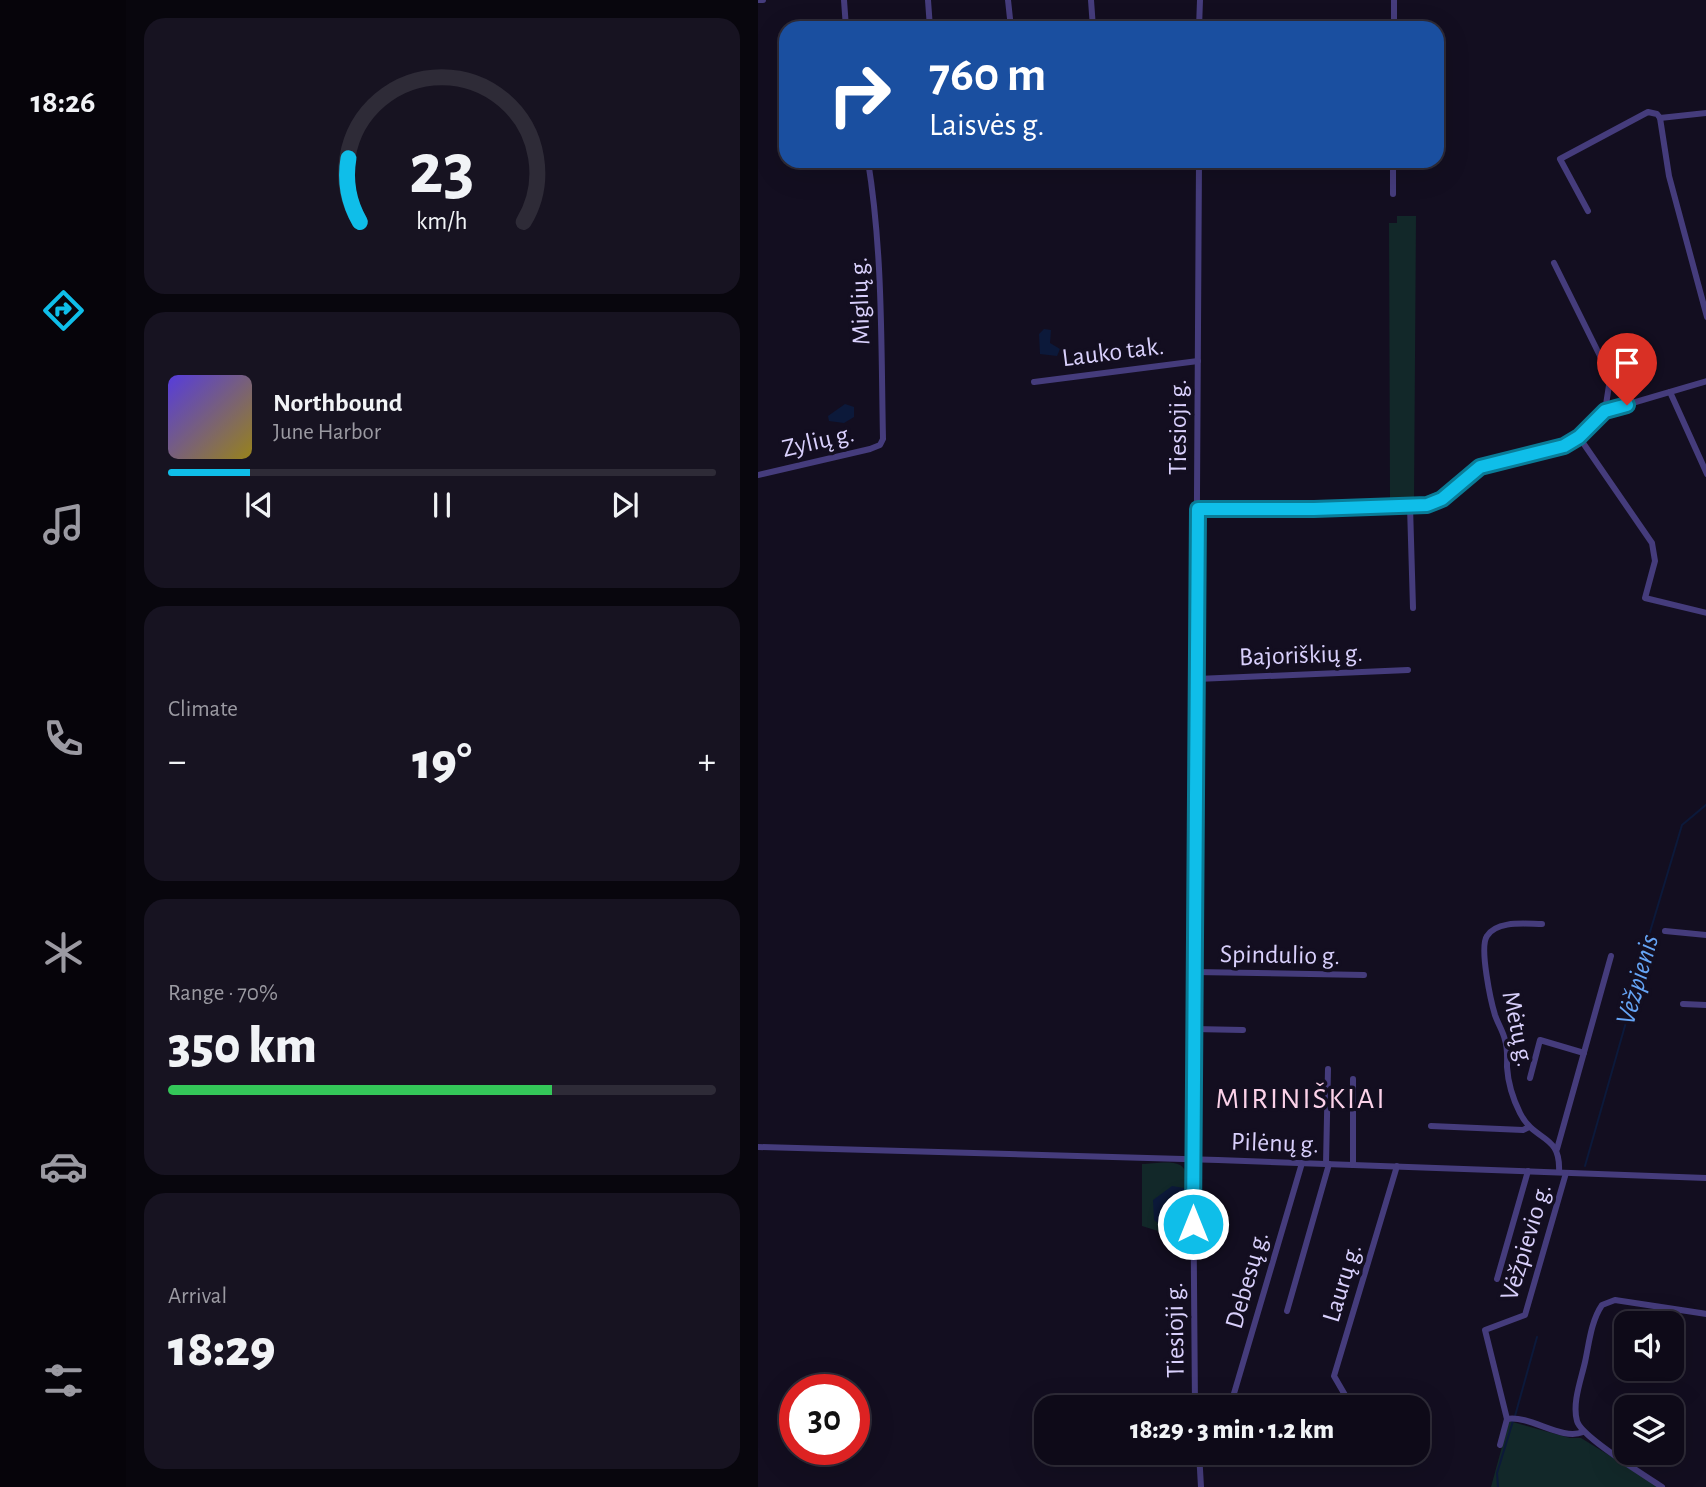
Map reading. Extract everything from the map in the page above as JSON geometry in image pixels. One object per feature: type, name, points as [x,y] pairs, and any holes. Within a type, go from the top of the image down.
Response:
[{"type":"street","points":[[844,0],[846,21]]},
{"type":"street","points":[[928,0],[930,21]]},
{"type":"street","points":[[1008,0],[1010,21]]},
{"type":"street","points":[[1091,0],[1092,21]]},
{"type":"street","points":[[1199,21],[1200,0]]},
{"type":"street","points":[[1394,0],[1394,21]]},
{"type":"street","points":[[1588,211],[1560,159],[1648,111],[1653,112],[1660,118],[1669,176],[1706,317]]},
{"type":"street","points":[[1660,118],[1706,113]]},
{"type":"street","name":"Miglių g.","points":[[869,168],[874,196],[879,282],[883,439]]},
{"type":"street","name":"Tiesioji g.","points":[[1195,1395],[1193,1160],[1199,168]]},
{"type":"street","points":[[1393,168],[1393,194]]},
{"type":"street","points":[[1554,264],[1608,372],[1610,379],[1605,411]]},
{"type":"street","name":"Lauko tak.","points":[[1034,383],[1084,374],[1198,361]]},
{"type":"street","points":[[1198,509],[1427,505],[1442,499],[1480,467],[1552,451],[1579,437],[1605,411],[1706,381]]},
{"type":"street","points":[[1670,392],[1706,474]]},
{"type":"street","points":[[1579,437],[1652,543],[1655,561],[1645,598],[1706,613]]},
{"type":"street","name":"Zylių g.","points":[[758,475],[870,449],[880,444],[883,439]]},
{"type":"street","points":[[1410,506],[1412,608]]},
{"type":"street","name":"Bajoriškių g.","points":[[1197,679],[1408,670]]},
{"type":"street","name":"Mėtų g.","points":[[1542,924],[1497,928],[1487,935],[1483,949],[1494,1014],[1507,1048],[1511,1091],[1529,1127],[1557,1149]]},
{"type":"street","points":[[1665,932],[1706,935]]},
{"type":"street","points":[[1562,1172],[1557,1149],[1611,956]]},
{"type":"street","name":"Spindulio g.","points":[[1195,972],[1364,975]]},
{"type":"street","points":[[1683,1004],[1706,1005]]},
{"type":"street","points":[[1194,1028],[1243,1030]]},
{"type":"street","points":[[1530,1078],[1540,1040],[1584,1052]]},
{"type":"street","points":[[1287,1311],[1328,1164],[1328,1069]]},
{"type":"street","points":[[1353,1079],[1353,1165]]},
{"type":"street","points":[[1431,1126],[1523,1130],[1529,1127]]},
{"type":"street","name":"Pilėnų g.","points":[[758,1147],[1706,1178]]},
{"type":"street","name":"Debesų g.","points":[[1234,1395],[1302,1163]]},
{"type":"street","name":"Laurų g.","points":[[1345,1395],[1334,1376],[1397,1166]]},
{"type":"street","points":[[1497,1279],[1529,1171]]},
{"type":"street","name":"Vėžpievio g.","points":[[1507,1419],[1484,1336],[1485,1330],[1523,1318],[1525,1315],[1562,1172]]},
{"type":"street","points":[[1662,1487],[1583,1432],[1576,1420],[1576,1400],[1595,1319],[1602,1306],[1615,1300],[1706,1314]]},
{"type":"street","points":[[1500,1445],[1507,1419],[1520,1419],[1572,1435],[1583,1432]]},
{"type":"street","points":[[1200,1465],[1201,1487]]},
{"type":"green space","points":[[1397,216],[1416,216],[1414,500],[1390,500],[1389,223],[1397,223]]},
{"type":"green space","points":[[1171,1163],[1184,1169],[1188,1187],[1184,1239],[1142,1226],[1142,1164]]},
{"type":"green space","points":[[1509,1421],[1570,1438],[1581,1438],[1614,1458],[1614,1465],[1625,1465],[1661,1487],[1491,1487]]},
{"type":"water","points":[[1044,329],[1051,330],[1050,343],[1060,349],[1057,356],[1040,354],[1039,334]]},
{"type":"water","points":[[845,404],[854,407],[854,417],[844,423],[829,421],[828,416]]},
{"type":"water","points":[[1172,1186],[1184,1188],[1184,1213],[1174,1222],[1158,1223],[1154,1220],[1153,1200]]},
{"type":"waterway","name":"Vėžpienis","points":[[1585,1166],[1682,825],[1707,804]]},
{"type":"waterway","name":"Vėžpienis","points":[[1515,1416],[1537,1337]]},
{"type":"waterway","name":"Vėžpienis","points":[[1498,1487],[1497,1473],[1513,1421]]},
{"type":"district","name":"MIRINIŠKIAI","points":[[1301,1099]]},
{"type":"route","points":[[1193,1224],[1198,509],[1427,505],[1442,499],[1480,467],[1564,446],[1579,437],[1605,411],[1627,405]]}]
